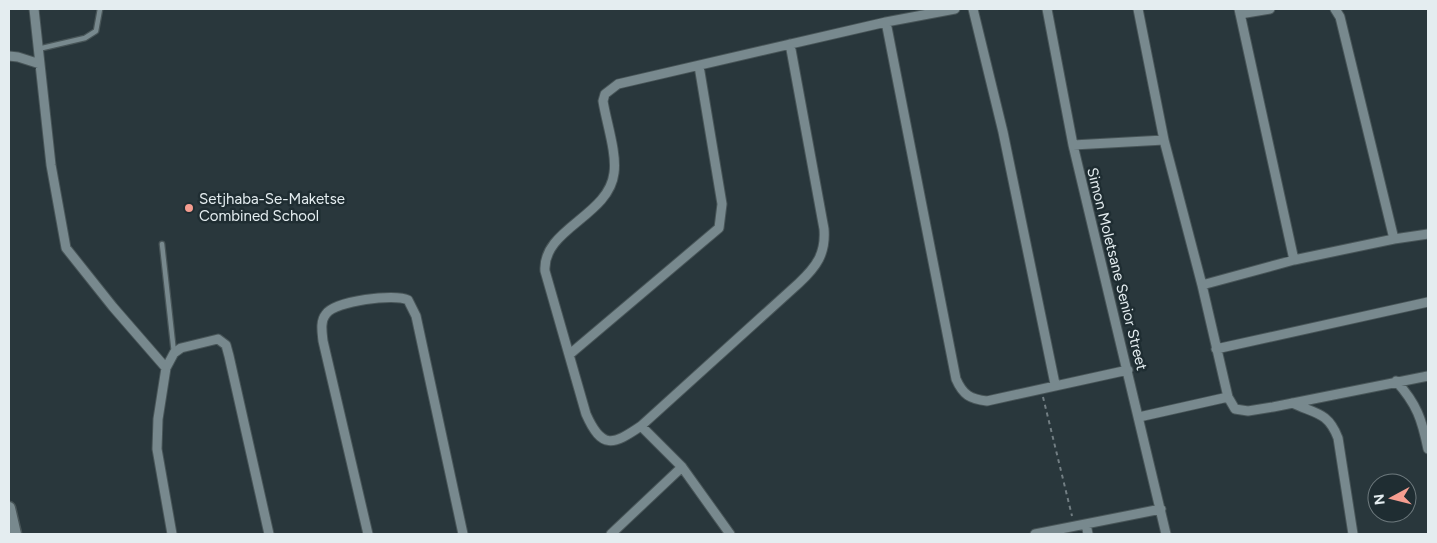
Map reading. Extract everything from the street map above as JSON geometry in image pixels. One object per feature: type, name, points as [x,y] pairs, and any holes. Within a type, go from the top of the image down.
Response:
[{"type":"street","points":[[34,9],[51,165],[66,248],[113,307],[166,368]]},
{"type":"street","points":[[790,44],[824,229],[824,250],[812,271],[641,426],[619,441],[610,442],[599,436],[592,429],[586,414],[545,271],[545,261],[550,247],[596,206],[611,185],[614,172],[603,101],[605,94],[618,84],[699,66],[790,44],[886,22],[955,9]]},
{"type":"street","points":[[973,9],[1005,142],[1055,384]]},
{"type":"street","name":"Simon Moletsane Senior Street","points":[[1047,9],[1073,146],[1166,534]]},
{"type":"street","points":[[1138,9],[1164,140],[1231,404],[1240,410],[1292,403],[1428,376]]},
{"type":"street","points":[[1270,9],[1240,11],[1294,260]]},
{"type":"street","points":[[1335,9],[1340,17],[1394,239]]},
{"type":"street","points":[[886,22],[956,379],[961,390],[968,397],[987,401],[1055,384],[1128,370]]},
{"type":"street","points":[[9,56],[40,64]]},
{"type":"street","points":[[570,354],[719,228],[722,204],[699,66]]},
{"type":"street","points":[[1073,146],[1164,140]]},
{"type":"street","points":[[1202,285],[1294,260],[1394,239],[1428,234]]},
{"type":"street","points":[[368,534],[323,341],[322,319],[326,312],[342,304],[396,296],[408,300],[416,316],[463,534]]},
{"type":"street","points":[[1216,350],[1428,302]]},
{"type":"street","points":[[172,534],[156,449],[158,419],[166,368],[174,352],[209,339],[218,339],[226,346],[268,534]]},
{"type":"street","points":[[1396,381],[1415,404],[1423,421],[1428,449]]},
{"type":"street","points":[[1139,418],[1228,396]]},
{"type":"street","points":[[1292,403],[1327,418],[1332,423],[1338,438],[1353,534]]},
{"type":"street","points":[[641,426],[682,467],[730,534]]},
{"type":"street","points":[[611,534],[682,467]]},
{"type":"street","points":[[9,508],[15,534]]},
{"type":"street","points":[[1035,534],[1161,509]]},
{"type":"street","points":[[1086,524],[1088,534]]},
{"type":"lane","points":[[38,49],[85,38],[96,31],[100,9]]},
{"type":"lane","points":[[162,244],[174,352]]},
{"type":"path","points":[[1041,389],[1074,526]]},
{"type":"place","name":"Setjhaba-Se-Maketse Combined School","points":[[189,208]]}]
